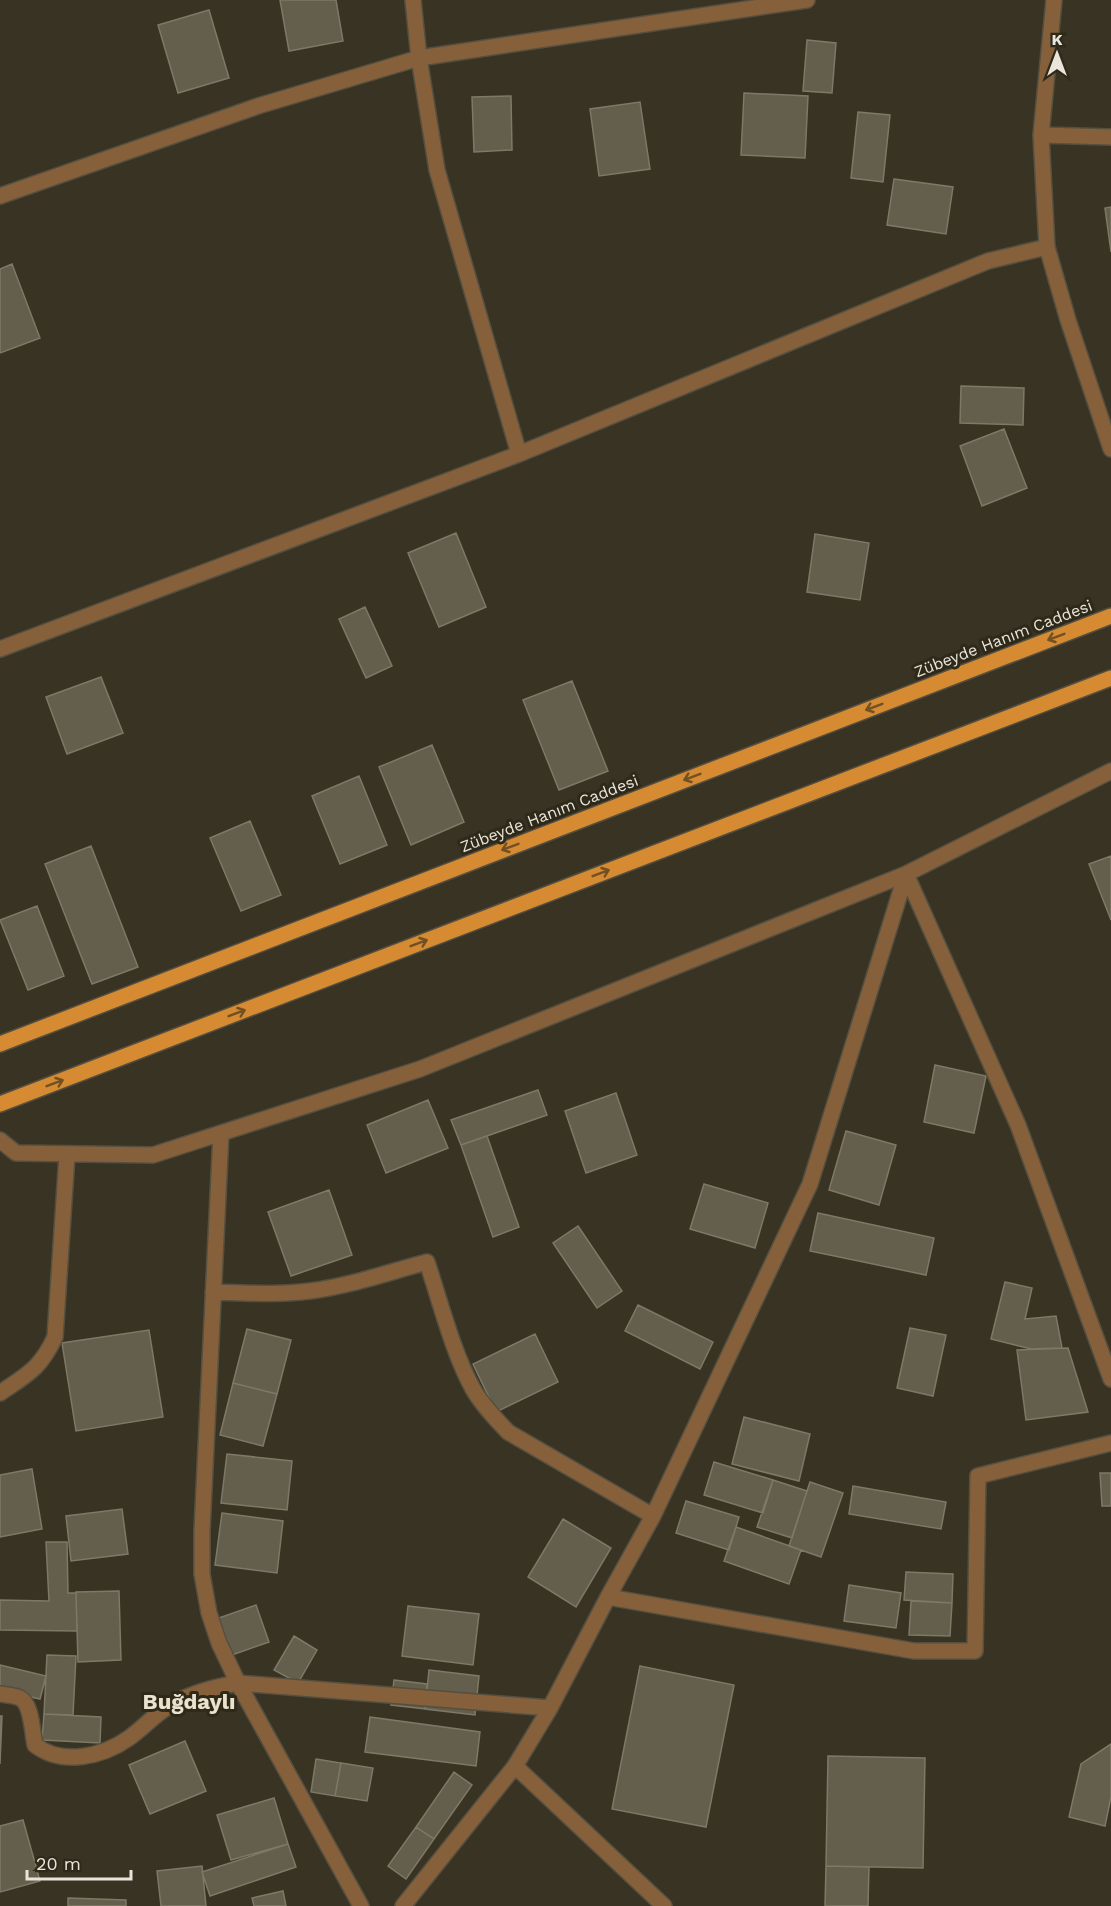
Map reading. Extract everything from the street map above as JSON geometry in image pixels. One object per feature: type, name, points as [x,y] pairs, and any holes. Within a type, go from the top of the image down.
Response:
[{"type":"main road","name":"Zübeyde Hanım Caddesi","points":[[0,1044],[1111,616]]},
{"type":"main road","points":[[0,1104],[1111,678]]},
{"type":"street","points":[[413,0],[437,170],[519,454]]},
{"type":"street","points":[[0,196],[258,106],[420,58],[807,0]]},
{"type":"street","points":[[1054,0],[1041,135],[1047,248],[1068,320],[1111,449]]},
{"type":"street","points":[[1041,135],[1111,137]]},
{"type":"street","points":[[1,646],[519,454],[988,261],[1047,248]]},
{"type":"street","points":[[0,1140],[16,1153],[153,1155],[420,1069],[906,874],[1111,771]]},
{"type":"street","points":[[906,874],[1018,1125],[1111,1379]]},
{"type":"street","points":[[403,1906],[516,1766],[550,1708],[653,1516],[810,1184],[906,874]]},
{"type":"street","points":[[221,1133],[202,1531],[202,1574],[209,1613],[219,1643],[238,1683],[361,1906]]},
{"type":"street","points":[[0,1393],[36,1368],[48,1353],[55,1337],[68,1155]]},
{"type":"street","points":[[213,1292],[312,1291],[427,1262],[462,1366],[473,1389],[489,1412],[508,1432],[653,1516]]},
{"type":"street","points":[[608,1597],[914,1651],[975,1651],[978,1476],[1111,1443]]},
{"type":"street","points":[[0,1694],[17,1697],[26,1703],[35,1745],[50,1755],[70,1758],[115,1746],[129,1738],[169,1706],[191,1695],[214,1687],[238,1683],[550,1708]]},
{"type":"street","points":[[516,1766],[664,1906]]},
{"type":"building","points":[[280,0],[336,0],[343,41],[289,51]]},
{"type":"building","points":[[209,10],[229,78],[178,93],[158,25]]},
{"type":"building","points":[[807,40],[836,43],[832,93],[803,91]]},
{"type":"building","points":[[744,93],[808,96],[805,158],[741,155]]},
{"type":"building","points":[[511,96],[512,150],[474,152],[472,97]]},
{"type":"building","points":[[640,102],[650,169],[599,176],[590,109]]},
{"type":"building","points":[[858,112],[890,115],[883,182],[851,178]]},
{"type":"building","points":[[894,179],[953,187],[946,234],[887,225]]},
{"type":"building","points":[[1111,207],[1111,252],[1105,208]]},
{"type":"building","points":[[12,264],[40,338],[0,353],[0,269]]},
{"type":"building","points":[[961,386],[1024,388],[1023,425],[960,423]]},
{"type":"building","points":[[1004,429],[1027,488],[982,506],[960,446]]},
{"type":"building","points":[[456,533],[486,607],[439,627],[408,553]]},
{"type":"building","points":[[815,534],[869,543],[860,600],[807,592]]},
{"type":"building","points":[[365,607],[392,666],[366,678],[339,619]]},
{"type":"building","points":[[101,677],[123,733],[67,754],[46,697]]},
{"type":"building","points":[[572,681],[608,771],[559,790],[523,700]]},
{"type":"building","points":[[432,745],[464,822],[411,845],[379,767]]},
{"type":"building","points":[[359,776],[387,845],[340,864],[312,796]]},
{"type":"building","points":[[250,821],[281,895],[241,911],[210,838]]},
{"type":"building","points":[[91,846],[138,967],[92,984],[45,864]]},
{"type":"building","points":[[1111,856],[1111,920],[1089,864]]},
{"type":"building","points":[[37,906],[64,976],[28,990],[0,920]]},
{"type":"building","points":[[935,1065],[986,1076],[974,1133],[924,1122]]},
{"type":"building","points":[[538,1090],[547,1115],[461,1145],[451,1120]]},
{"type":"building","points":[[616,1093],[637,1155],[586,1173],[565,1111]]},
{"type":"building","points":[[428,1100],[448,1148],[386,1173],[367,1125]]},
{"type":"building","points":[[846,1131],[896,1145],[879,1205],[829,1190]]},
{"type":"building","points":[[487,1136],[519,1227],[493,1237],[461,1145]]},
{"type":"building","points":[[704,1184],[768,1203],[755,1248],[690,1229]]},
{"type":"building","points":[[329,1190],[352,1255],[291,1276],[268,1212]]},
{"type":"building","points":[[818,1213],[934,1238],[926,1275],[810,1251]]},
{"type":"building","points":[[578,1226],[622,1291],[597,1308],[553,1243]]},
{"type":"building","points":[[1005,1282],[1032,1288],[1025,1319],[1056,1316],[1062,1348],[1031,1349],[991,1339]]},
{"type":"building","points":[[638,1305],[713,1342],[700,1369],[625,1331]]},
{"type":"building","points":[[910,1328],[946,1335],[933,1396],[897,1388]]},
{"type":"building","points":[[247,1329],[291,1340],[277,1394],[233,1383]]},
{"type":"building","points":[[149,1330],[163,1417],[76,1431],[62,1343]]},
{"type":"building","points":[[535,1334],[558,1382],[496,1412],[473,1364]]},
{"type":"building","points":[[1068,1348],[1088,1412],[1026,1420],[1017,1350]]},
{"type":"building","points":[[233,1383],[277,1394],[263,1446],[220,1435]]},
{"type":"building","points":[[744,1417],[810,1434],[799,1481],[732,1464]]},
{"type":"building","points":[[227,1454],[292,1461],[287,1510],[221,1503]]},
{"type":"building","points":[[714,1462],[773,1480],[763,1513],[704,1495]]},
{"type":"building","points":[[32,1469],[42,1529],[0,1537],[0,1475]]},
{"type":"building","points":[[1100,1473],[1111,1473],[1111,1506],[1102,1506]]},
{"type":"building","points":[[773,1480],[807,1491],[792,1538],[757,1527]]},
{"type":"building","points":[[810,1482],[843,1493],[821,1557],[789,1546]]},
{"type":"building","points":[[853,1486],[946,1502],[941,1529],[849,1514]]},
{"type":"building","points":[[686,1501],[739,1517],[729,1550],[676,1533]]},
{"type":"building","points":[[122,1509],[128,1554],[71,1561],[66,1516]]},
{"type":"building","points":[[222,1513],[283,1521],[277,1573],[215,1565]]},
{"type":"building","points":[[563,1519],[611,1548],[576,1607],[528,1577]]},
{"type":"building","points":[[736,1527],[801,1550],[789,1584],[724,1561]]},
{"type":"building","points":[[46,1542],[67,1542],[68,1593],[76,1593],[77,1631],[0,1630],[0,1600],[49,1601]]},
{"type":"building","points":[[906,1572],[953,1574],[952,1603],[904,1600]]},
{"type":"building","points":[[849,1585],[901,1593],[896,1628],[844,1621]]},
{"type":"building","points":[[119,1591],[121,1660],[78,1662],[76,1592]]},
{"type":"building","points":[[911,1601],[952,1603],[950,1636],[909,1635]]},
{"type":"building","points":[[256,1605],[269,1642],[232,1655],[219,1618]]},
{"type":"building","points":[[408,1606],[479,1614],[473,1665],[402,1656]]},
{"type":"building","points":[[294,1636],[317,1650],[298,1683],[274,1670]]},
{"type":"building","points":[[47,1655],[76,1656],[73,1715],[44,1714]]},
{"type":"building","points":[[0,1665],[46,1676],[40,1699],[0,1690]]},
{"type":"building","points":[[640,1666],[734,1685],[706,1827],[612,1809]]},
{"type":"building","points":[[429,1670],[479,1676],[475,1715],[425,1709]]},
{"type":"building","points":[[394,1680],[427,1684],[425,1709],[391,1705]]},
{"type":"building","points":[[44,1714],[101,1717],[100,1743],[42,1740]]},
{"type":"building","points":[[0,1716],[2,1716],[0,1764]]},
{"type":"building","points":[[370,1717],[480,1732],[476,1766],[365,1752]]},
{"type":"building","points":[[185,1741],[206,1791],[150,1814],[129,1765]]},
{"type":"building","points":[[1111,1744],[1111,1797],[1105,1826],[1069,1817],[1081,1764]]},
{"type":"building","points":[[828,1756],[925,1758],[923,1868],[826,1866]]},
{"type":"building","points":[[316,1759],[341,1763],[335,1796],[311,1792]]},
{"type":"building","points":[[341,1763],[373,1768],[367,1801],[335,1796]]},
{"type":"building","points":[[454,1772],[472,1785],[434,1839],[416,1827]]},
{"type":"building","points":[[274,1798],[288,1844],[231,1860],[217,1815]]},
{"type":"building","points":[[23,1820],[40,1881],[0,1892],[0,1826]]},
{"type":"building","points":[[416,1827],[434,1839],[406,1879],[388,1866]]},
{"type":"building","points":[[288,1844],[296,1867],[210,1896],[202,1872]]},
{"type":"building","points":[[202,1866],[206,1906],[161,1906],[157,1871]]},
{"type":"building","points":[[826,1866],[869,1867],[868,1906],[825,1906]]},
{"type":"building","points":[[283,1891],[286,1906],[254,1906],[252,1898]]},
{"type":"building","points":[[68,1898],[126,1900],[126,1906],[68,1906]]},
{"type":"district","name":"Buğdaylı","points":[[189,1701]]}]
